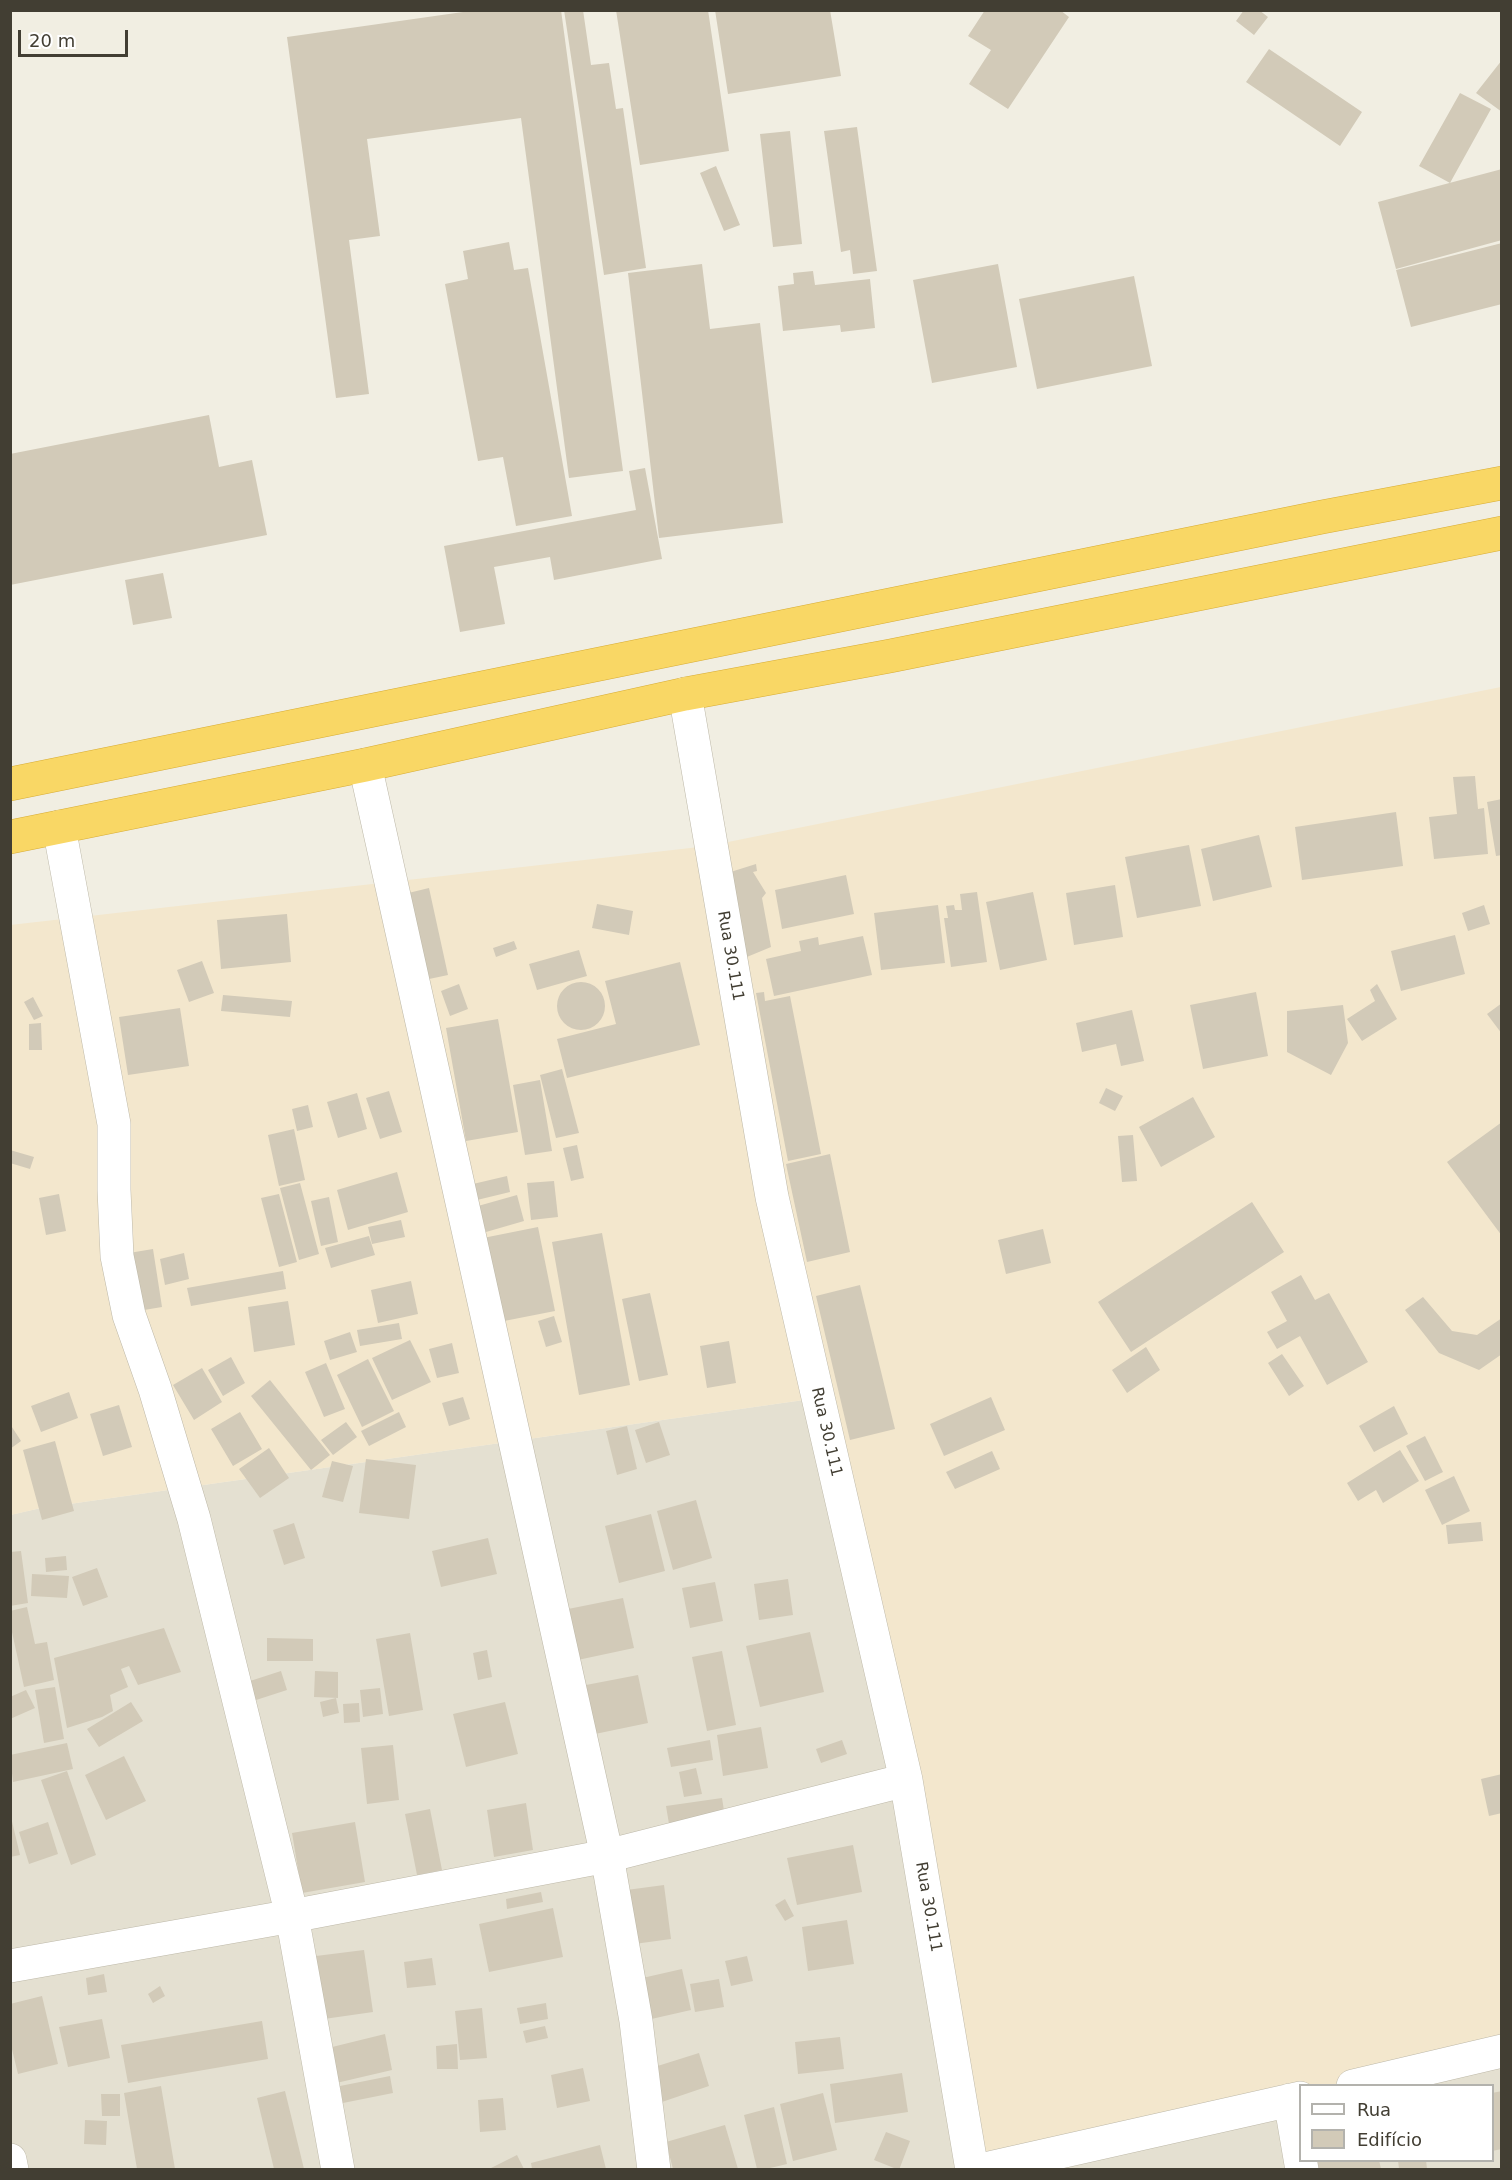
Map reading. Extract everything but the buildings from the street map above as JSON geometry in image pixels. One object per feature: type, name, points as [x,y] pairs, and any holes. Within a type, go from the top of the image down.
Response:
[{"type":"highway","points":[[10,784],[1287,524],[1502,483]]},
{"type":"highway","points":[[10,837],[365,765],[685,694],[890,656],[1502,533]]},
{"type":"street","name":"Rua 30.111","points":[[685,694],[772,1197],[906,1780],[972,2169]]},
{"type":"street","points":[[365,765],[607,1856],[636,2021],[654,2169]]},
{"type":"street","points":[[59,827],[114,1124],[117,1256],[129,1315],[155,1389],[194,1520],[292,1916],[338,2169]]},
{"type":"street","points":[[10,1966],[292,1916],[607,1856],[906,1780]]},
{"type":"street","points":[[1357,2084],[1502,2051]]},
{"type":"street","points":[[980,2169],[1295,2099],[1299,2139]]},
{"type":"street","points":[[10,2160],[12,2169]]},
{"type":"shaded area","points":[[1501,687],[1501,2054],[1358,2084],[1299,2084],[1299,2086],[972,2168],[818,1398],[41,1508],[11,1515],[10,925],[708,846]]},
{"type":"shaded area","points":[[818,1398],[1299,2096],[1299,2162],[1494,2162],[1494,2084],[1358,2084],[1501,2054],[1501,2169],[11,2169],[10,1515],[41,1508]]}]
